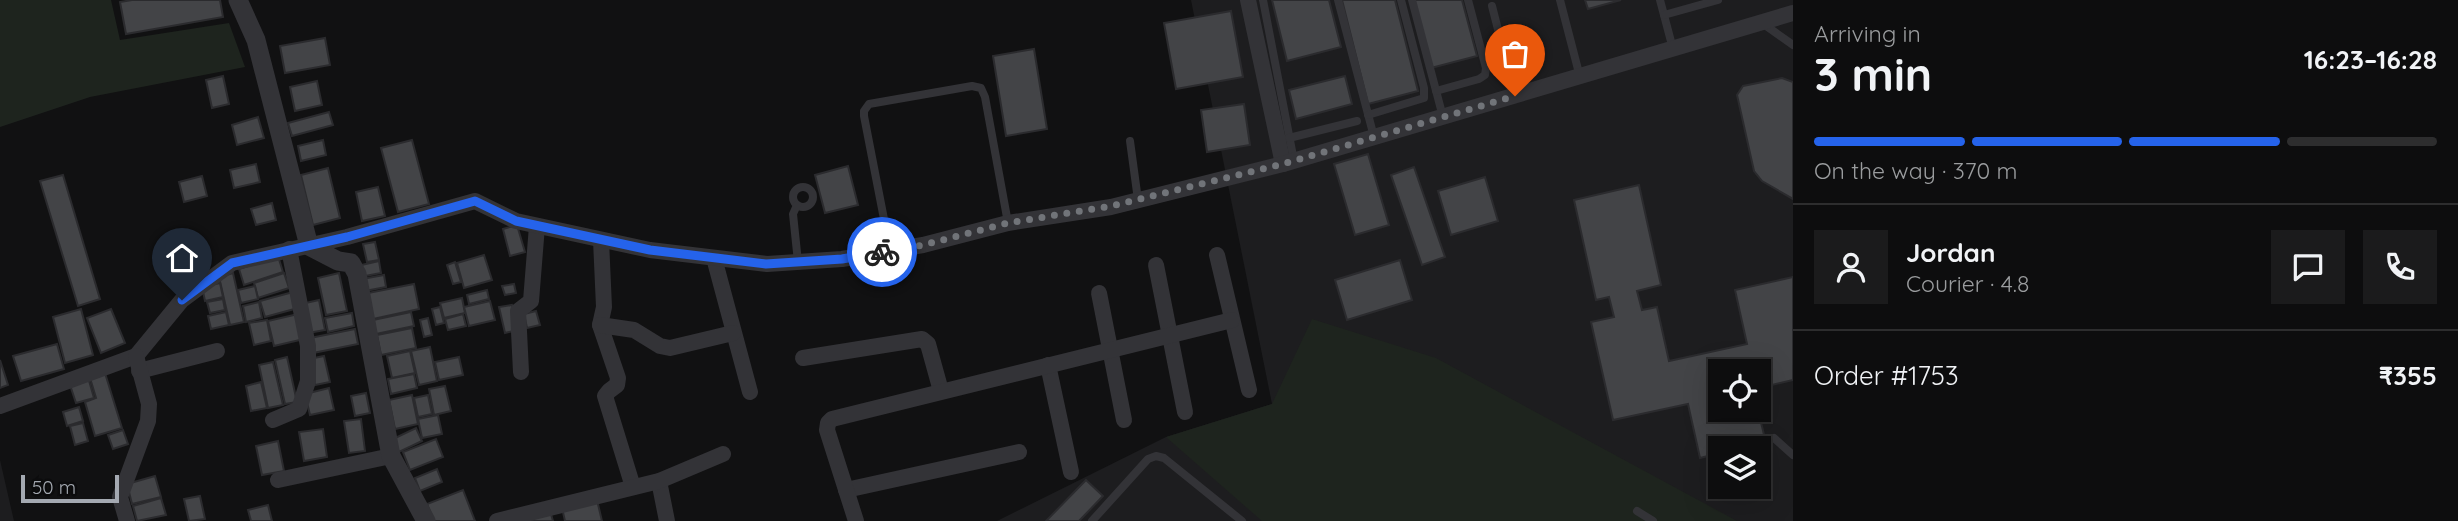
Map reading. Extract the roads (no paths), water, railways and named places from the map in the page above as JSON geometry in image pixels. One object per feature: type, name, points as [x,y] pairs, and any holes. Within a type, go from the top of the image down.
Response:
[{"type":"street","points":[[238,0],[256,40],[309,246],[338,261],[351,263],[357,274],[391,456],[426,521]]},
{"type":"street","points":[[1248,0],[1288,162]]},
{"type":"street","points":[[127,521],[120,497],[148,421],[149,404],[138,364],[182,300],[232,263],[347,237],[475,201],[516,221],[650,250],[766,264],[842,259],[923,245],[1008,223],[1111,206],[1288,162],[1793,13]]},
{"type":"street","points":[[521,372],[518,311],[531,301],[537,226]]},
{"type":"street","points":[[601,240],[604,307],[600,325],[618,378],[617,385],[608,391],[606,397],[633,487]]},
{"type":"street","points":[[273,420],[299,409],[309,381],[308,346],[289,249]]},
{"type":"street","points":[[1217,255],[1249,390]]},
{"type":"street","points":[[714,258],[750,392]]},
{"type":"street","points":[[1156,265],[1185,412]]},
{"type":"street","points":[[1099,293],[1124,420]]},
{"type":"street","points":[[856,521],[827,430],[832,419],[1232,320]]},
{"type":"street","points":[[600,325],[634,330],[660,346],[670,348],[733,333]]},
{"type":"street","points":[[803,358],[922,339],[928,344],[941,391]]},
{"type":"street","points":[[0,406],[138,364],[217,351]]},
{"type":"street","points":[[1048,365],[1071,472]]},
{"type":"street","points":[[846,489],[1019,452]]},
{"type":"street","points":[[497,521],[659,481],[723,454]]},
{"type":"street","points":[[278,480],[391,456]]},
{"type":"street","points":[[659,481],[667,521]]},
{"type":"lane","points":[[1263,0],[1289,138],[1288,162]]},
{"type":"lane","points":[[1338,0],[1374,137]]},
{"type":"lane","points":[[1368,115],[1424,98],[1424,88],[1401,0]]},
{"type":"lane","points":[[1412,0],[1443,117]]},
{"type":"lane","points":[[1436,91],[1485,75],[1486,68],[1468,0]]},
{"type":"lane","points":[[1560,0],[1580,77]]},
{"type":"lane","points":[[1660,0],[1673,50]]},
{"type":"lane","points":[[1664,15],[1718,0]]},
{"type":"lane","points":[[1492,6],[1515,96]]},
{"type":"lane","points":[[1762,23],[1793,45]]},
{"type":"lane","points":[[890,250],[864,116],[869,104],[972,86],[981,88],[985,97],[1008,223]]},
{"type":"lane","points":[[1289,138],[1357,121]]},
{"type":"lane","points":[[1130,141],[1138,200]]},
{"type":"lane","points":[[797,205],[793,214],[798,262]]},
{"type":"lane","points":[[1774,438],[1793,455]]},
{"type":"lane","points":[[1092,521],[1148,459],[1156,456],[1164,458],[1242,521]]},
{"type":"lane","points":[[1637,511],[1653,521]]}]
